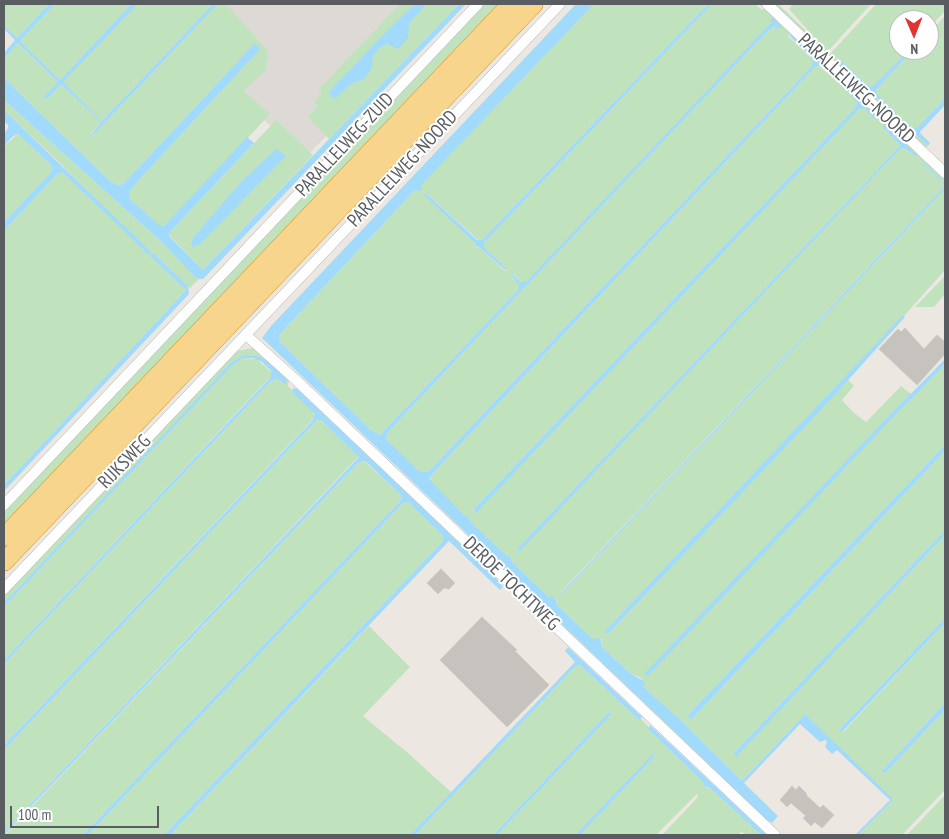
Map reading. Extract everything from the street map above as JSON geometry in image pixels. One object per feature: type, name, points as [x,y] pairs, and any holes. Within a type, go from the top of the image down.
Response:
[{"type":"highway","name":"RIJKSWEG","points":[[4,537],[511,4]]},
{"type":"highway","name":"RIJKSWEG","points":[[4,562],[534,4]]},
{"type":"street","name":"PARALLELWEG-ZUID","points":[[4,505],[478,4]]},
{"type":"street","name":"PARALLELWEG-NOORD","points":[[246,335],[560,4]]},
{"type":"street","name":"PARALLELWEG-NOORD","points":[[766,4],[945,173]]},
{"type":"street","name":"RIJKSWEG","points":[[4,589],[246,335]]},
{"type":"street","name":"DERDE TOCHTWEG","points":[[246,335],[296,380],[775,835]]},
{"type":"shaded area","points":[[217,4],[421,4],[333,129],[306,157],[230,90]]},
{"type":"green space","points":[[4,4],[49,4],[17,38],[4,26]]},
{"type":"green space","points":[[55,4],[131,4],[60,80],[20,41]]},
{"type":"green space","points":[[138,4],[213,4],[102,121],[62,82]]},
{"type":"green space","points":[[218,4],[226,4],[268,51],[266,70],[243,91],[270,114],[172,219],[164,226],[159,226],[129,198],[129,191],[260,49],[255,43],[123,184],[119,185],[111,182],[4,78],[4,59],[18,43],[58,82],[45,96],[46,99],[61,84],[101,122],[91,134],[92,136]]},
{"type":"green space","points":[[400,4],[415,4],[329,92],[334,100],[372,68],[373,56],[379,48],[387,44],[427,4],[459,4],[329,139],[308,117],[318,106],[314,102],[322,93],[318,90]]},
{"type":"green space","points":[[484,4],[498,4],[4,524],[4,510]]},
{"type":"green space","points":[[594,4],[708,4],[482,240],[478,240],[426,193],[476,244],[476,247],[480,248],[505,271],[507,271],[506,268],[484,247],[484,243],[712,4],[755,4],[762,10],[764,8],[759,4],[764,4],[945,175],[945,183],[921,162],[941,181],[944,185],[943,188],[560,593],[562,594],[945,189],[945,270],[904,316],[605,631],[608,634],[848,380],[854,386],[842,400],[866,422],[901,386],[911,394],[884,421],[897,413],[945,364],[945,445],[688,715],[692,719],[945,451],[945,530],[733,754],[736,756],[945,535],[945,618],[839,730],[843,732],[945,623],[945,703],[881,772],[885,773],[945,710],[945,790],[902,835],[858,835],[892,801],[805,714],[743,780],[740,779],[684,723],[644,687],[641,678],[630,673],[602,647],[601,639],[593,639],[557,605],[556,598],[549,597],[512,562],[511,557],[506,555],[429,480],[437,469],[816,66],[819,66],[846,88],[789,34],[788,36],[812,59],[811,67],[428,472],[419,471],[389,443],[386,439],[388,432],[764,35],[776,26],[771,19],[772,23],[527,282],[521,282],[513,274],[511,277],[520,285],[519,289],[380,435],[371,430],[279,341],[279,335],[414,191],[422,189],[421,184]],"holes":[[[850,95],[864,108],[859,108],[476,512],[473,510],[855,108],[857,103]],[[882,126],[915,157],[904,148],[900,149],[518,552],[516,550],[900,146]]]},
{"type":"green space","points":[[770,4],[778,4],[821,45],[789,9],[793,4],[871,4],[829,50],[831,53],[876,4],[945,4],[945,11],[939,17],[939,10],[889,10],[889,60],[900,60],[875,86],[867,85],[841,60],[838,62],[893,113],[895,111],[877,94],[876,90],[904,60],[939,60],[939,22],[945,16],[945,98],[918,127],[914,129],[907,123],[905,124],[928,146],[925,148]]},
{"type":"green space","points":[[4,100],[163,243],[199,279],[190,288],[153,253],[151,256],[186,290],[4,485],[4,231],[57,174],[62,172],[149,254],[62,165],[4,110]]},
{"type":"green space","points":[[276,120],[313,155],[203,270],[169,235]],"holes":[[[286,155],[249,192],[224,203],[239,184]]]},
{"type":"green space","points":[[18,134],[52,166],[52,171],[4,222],[4,146]]},
{"type":"green space","points":[[945,276],[945,294],[934,307],[915,307]]},
{"type":"green space","points":[[257,349],[289,380],[288,386],[315,414],[315,417],[4,745],[4,664],[270,382],[277,379],[283,383],[278,370],[257,356],[237,359],[4,603],[4,595],[233,354],[237,351]]},
{"type":"green space","points":[[243,358],[257,359],[271,372],[271,376],[4,660],[4,607],[232,366]]},
{"type":"green space","points":[[317,420],[321,420],[359,456],[4,832],[4,750]]},
{"type":"green space","points":[[364,461],[400,494],[401,500],[83,835],[5,835],[359,462]]},
{"type":"green space","points":[[407,501],[443,536],[443,541],[164,835],[88,835],[403,503]]},
{"type":"green space","points":[[369,626],[410,667],[363,716],[451,792],[410,835],[170,835]]},
{"type":"green space","points":[[580,665],[639,720],[641,719],[649,727],[648,729],[704,783],[706,788],[710,788],[761,835],[743,835],[744,833],[741,832],[737,835],[662,835],[698,797],[697,794],[656,835],[580,835],[654,757],[655,753],[575,835],[497,835],[611,715],[612,713],[609,712],[493,835],[415,835],[576,666]]},
{"type":"green space","points":[[945,795],[945,835],[907,835]]},
{"type":"water","points":[[49,4],[55,4],[20,41],[60,80],[131,4],[138,4],[63,82],[102,121],[213,4],[218,4],[92,136],[101,122],[61,84],[47,99],[44,96],[58,82],[18,43],[4,59],[4,53],[15,40],[4,29],[4,26],[17,38]]},
{"type":"water","points":[[415,4],[427,4],[409,23],[408,38],[398,49],[387,44],[379,48],[373,56],[372,68],[365,78],[361,81],[356,81],[334,100],[329,92]]},
{"type":"water","points":[[459,4],[466,4],[203,279],[193,275],[163,243],[4,100],[4,78],[111,182],[119,185],[123,184],[255,43],[260,49],[129,191],[129,198],[159,225],[164,226],[247,137],[254,143],[170,232],[169,236],[203,270]]},
{"type":"water","points":[[576,4],[594,4],[422,184],[422,190],[414,191],[279,335],[279,341],[371,430],[380,435],[519,289],[519,285],[511,276],[512,274],[521,282],[527,281],[771,23],[773,17],[782,27],[774,27],[764,35],[388,432],[386,439],[419,471],[428,472],[811,67],[812,59],[788,34],[792,35],[847,88],[846,90],[820,66],[816,66],[429,479],[464,515],[469,517],[470,521],[506,555],[511,557],[512,562],[549,597],[555,597],[557,605],[593,639],[600,638],[602,647],[630,673],[645,682],[644,687],[684,723],[740,779],[743,780],[805,714],[892,798],[892,801],[858,835],[855,835],[890,800],[837,750],[832,754],[825,747],[827,742],[825,740],[820,742],[800,724],[744,783],[778,816],[772,823],[767,820],[262,338],[271,326]]},
{"type":"water","points":[[708,4],[712,4],[484,243],[484,247],[506,268],[506,271],[476,246],[424,195],[426,193],[477,240],[482,240]]},
{"type":"water","points":[[841,60],[867,85],[872,87],[899,60],[904,60],[876,90],[877,94],[895,111],[896,115],[838,62]]},
{"type":"water","points":[[852,93],[878,119],[876,120],[864,108],[859,109],[476,513],[473,510],[855,108],[857,103],[850,95]]},
{"type":"water","points":[[945,98],[945,105],[920,132],[930,143],[928,146],[904,124],[906,123],[914,128],[918,127]]},
{"type":"water","points":[[4,110],[151,252],[149,255],[62,172],[57,174],[4,231],[4,222],[52,171],[52,166],[18,134],[12,137],[4,146],[4,134],[8,125],[4,121]]},
{"type":"water","points":[[884,125],[917,155],[916,157],[904,148],[900,149],[521,550],[517,552],[516,550],[900,146],[882,126]]},
{"type":"water","points":[[276,149],[286,156],[200,244],[193,247],[191,245],[193,238],[239,184]]},
{"type":"water","points":[[921,162],[945,183],[945,189],[560,594],[943,188],[944,185],[941,181]]},
{"type":"water","points":[[153,253],[188,286],[189,294],[4,491],[4,485],[186,290],[150,256]]},
{"type":"water","points":[[903,315],[905,317],[832,398],[608,634],[604,632]]},
{"type":"water","points":[[243,355],[257,356],[264,359],[278,370],[287,381],[285,384],[277,379],[270,382],[4,664],[4,660],[268,380],[271,376],[271,371],[262,362],[253,358],[243,358],[232,366],[4,607],[4,603],[230,364]]},
{"type":"water","points":[[945,359],[945,364],[920,391],[648,676],[645,675],[884,421]]},
{"type":"water","points":[[293,388],[297,389],[404,490],[503,587],[500,590],[449,541],[170,835],[164,835],[443,541],[443,536],[408,502],[403,503],[88,835],[83,835],[401,500],[400,494],[365,461],[359,462],[4,835],[4,832],[359,457],[321,420],[317,420],[4,750],[4,745],[313,420],[315,414],[292,392]]},
{"type":"water","points":[[945,445],[945,451],[692,719],[689,718],[688,715]]},
{"type":"water","points":[[945,530],[945,535],[736,757],[733,754]]},
{"type":"water","points":[[945,618],[945,623],[842,732],[839,730]]},
{"type":"water","points":[[568,647],[642,717],[641,719],[639,720],[580,665],[576,666],[415,835],[410,835],[575,662],[565,651]]},
{"type":"water","points":[[945,703],[945,710],[885,773],[881,772]]},
{"type":"water","points":[[609,712],[612,713],[611,715],[497,835],[493,835]]},
{"type":"water","points":[[650,725],[767,835],[761,835],[710,788],[703,786],[704,783],[648,729]]},
{"type":"water","points":[[655,752],[654,757],[580,835],[575,835]]},
{"type":"building","points":[[905,328],[924,349],[937,335],[945,342],[945,354],[917,385],[879,349],[898,329],[901,332]]},
{"type":"building","points":[[441,569],[455,583],[449,589],[444,588],[438,594],[427,583]]},
{"type":"building","points":[[482,617],[517,650],[515,651],[549,685],[507,727],[440,660]]},
{"type":"building","points":[[792,786],[796,790],[799,786],[820,808],[823,805],[834,815],[822,828],[815,822],[811,826],[803,818],[806,816],[791,803],[787,807],[780,800]]}]
